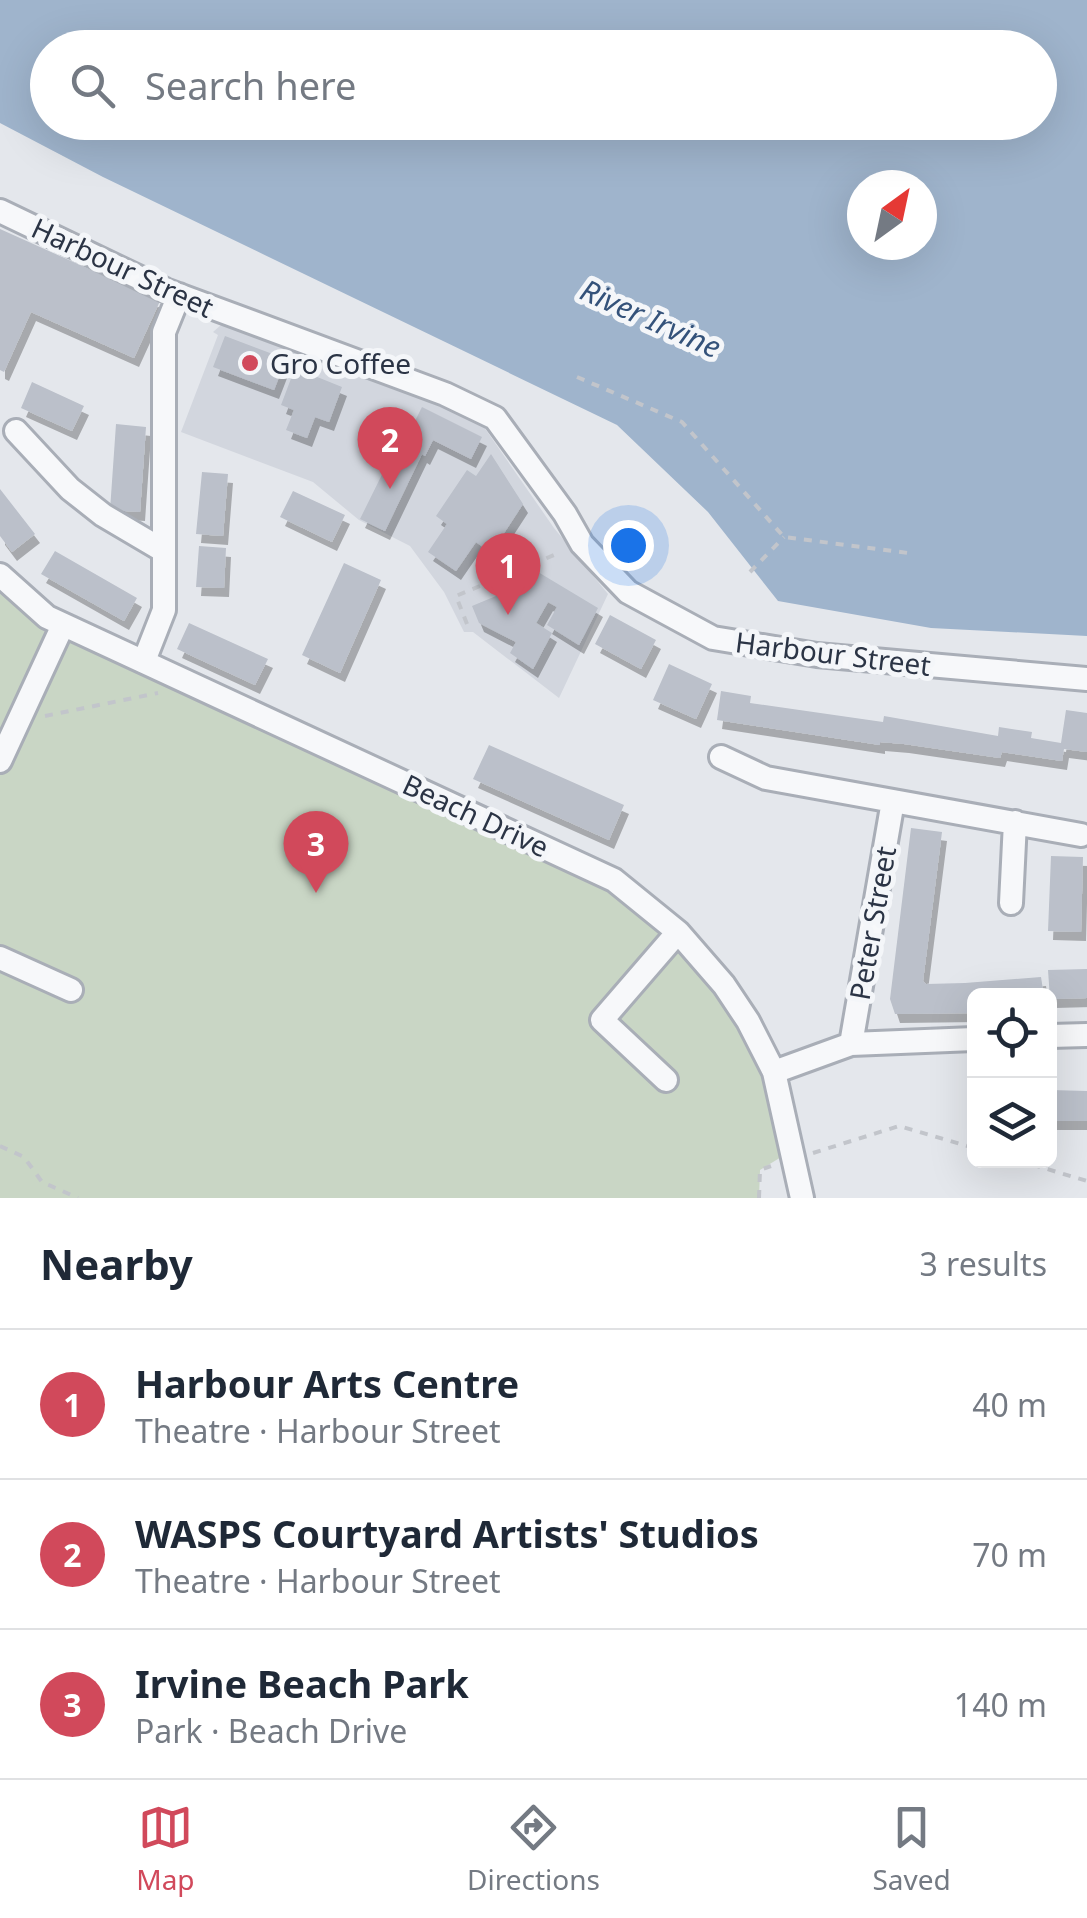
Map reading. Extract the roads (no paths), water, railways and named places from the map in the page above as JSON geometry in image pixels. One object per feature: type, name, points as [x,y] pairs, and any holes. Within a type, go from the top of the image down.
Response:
[{"type":"street","name":"Harbour Street","points":[[0,211],[179,296],[445,394],[495,418],[565,514],[582,544],[628,592],[713,638],[817,655],[1087,679]]},
{"type":"street","points":[[144,662],[164,610],[164,332],[179,296]]},
{"type":"street","points":[[16,431],[70,489],[103,515],[164,551]]},
{"type":"street","name":"Beach Drive","points":[[0,575],[47,618],[614,880],[678,932],[724,985],[774,1072],[802,1198]]},
{"type":"street","points":[[0,761],[63,625]]},
{"type":"street","points":[[721,757],[766,778],[1081,835]]},
{"type":"street","name":"Peter Street","points":[[851,1044],[893,801]]},
{"type":"street","points":[[1012,903],[1014,822]]},
{"type":"street","points":[[666,1080],[602,1020],[678,932]]},
{"type":"street","points":[[0,958],[72,990]]},
{"type":"street","points":[[1057,1036],[1087,1034]]},
{"type":"street","points":[[774,1072],[851,1044],[967,1039]]},
{"type":"water","name":"River Irvine","points":[[0,0],[1087,0],[1087,636],[931,628],[778,601],[708,512],[617,425],[32,140],[1057,140],[1057,30],[30,30],[30,139],[0,123]]},
{"type":"place","name":"Gro Coffee","points":[[250,363]]},
{"type":"place","name":"WASPS Courtyard Artists' Studios","points":[[390,489]]},
{"type":"place","name":"Harbour Arts Centre","points":[[508,615]]},
{"type":"place","name":"Irvine Beach Park","points":[[316,893]]}]
